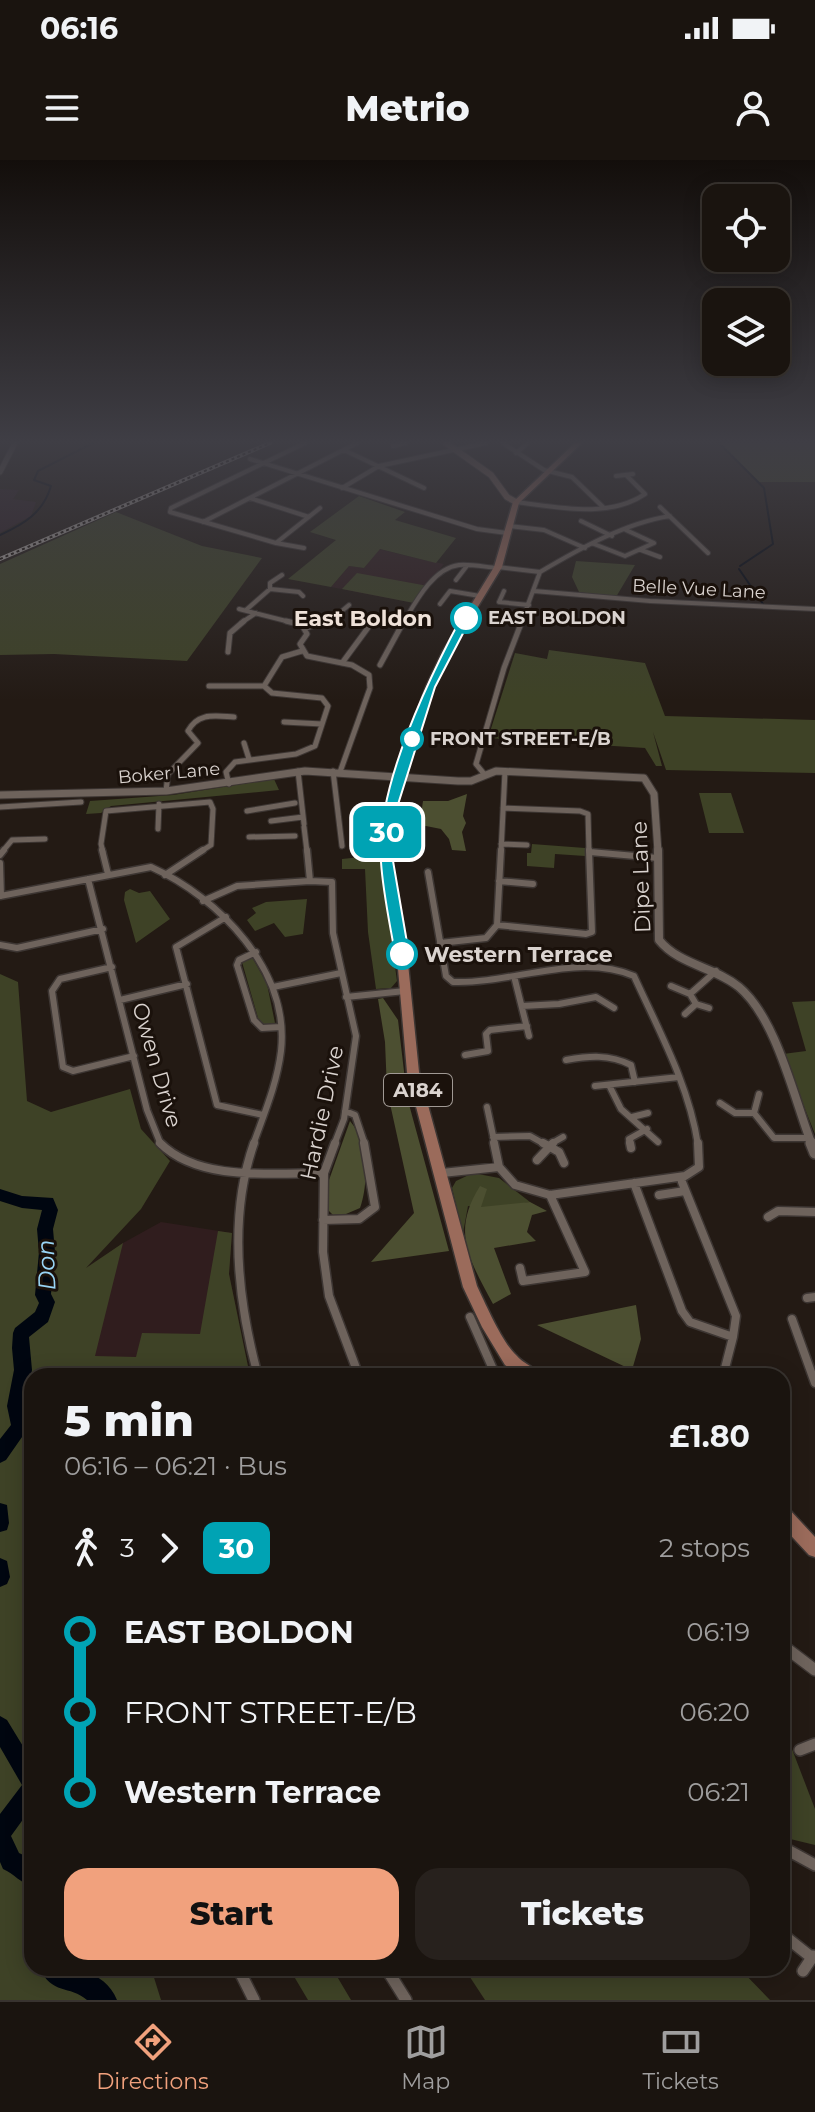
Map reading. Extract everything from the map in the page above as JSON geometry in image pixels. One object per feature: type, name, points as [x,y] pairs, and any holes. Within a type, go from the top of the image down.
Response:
[{"type":"main road","name":"A184","points":[[508,529],[498,568],[438,667],[398,778],[389,814],[387,861],[400,934],[413,1072],[470,1287],[510,1360],[522,1368]]},
{"type":"main road","points":[[790,1522],[815,1549]]},
{"type":"street","points":[[227,529],[304,548]]},
{"type":"street","points":[[276,543],[294,529]]},
{"type":"street","points":[[477,529],[544,530],[585,548]]},
{"type":"street","points":[[597,529],[612,536]]},
{"type":"street","points":[[683,529],[708,553]]},
{"type":"street","points":[[380,665],[395,635],[418,603],[440,576],[454,566],[540,572],[585,548],[594,544],[612,536],[626,530],[653,540],[653,545],[621,555],[594,544]]},
{"type":"street","points":[[641,550],[660,557]]},
{"type":"street","points":[[440,604],[466,567]]},
{"type":"street","points":[[485,775],[476,764],[504,668],[540,572]]},
{"type":"street","points":[[270,589],[270,583],[282,575]]},
{"type":"street","points":[[246,610],[270,589],[299,592],[303,596]]},
{"type":"street","points":[[450,591],[480,596]]},
{"type":"street","points":[[504,591],[499,602],[529,605]]},
{"type":"street","name":"Belle Vue Lane","points":[[534,591],[650,601],[815,609]]},
{"type":"street","points":[[239,609],[296,622],[306,628],[331,620],[349,605]]},
{"type":"street","points":[[228,652],[225,643],[228,633],[256,613]]},
{"type":"street","points":[[342,663],[370,625]]},
{"type":"street","points":[[306,628],[307,634],[300,644],[302,651],[314,659],[363,669],[371,680],[336,772],[342,846]]},
{"type":"street","points":[[264,686],[282,657],[302,651]]},
{"type":"street","points":[[209,686],[264,686],[272,693],[322,698],[328,706],[315,746],[307,751],[249,759],[229,767],[226,772],[229,784]]},
{"type":"street","points":[[166,791],[165,784],[173,765],[195,752],[198,743],[188,731],[193,721],[204,716],[234,717]]},
{"type":"street","points":[[281,730],[285,719],[322,724]]},
{"type":"street","points":[[244,743],[249,759]]},
{"type":"street","points":[[203,901],[237,886],[310,881],[298,771]]},
{"type":"street","name":"Boker Lane","points":[[0,795],[166,791],[229,784],[298,771],[471,781],[505,771],[644,778]]},
{"type":"street","points":[[440,943],[486,938],[497,925],[505,771]]},
{"type":"street","name":"Dipe Lane","points":[[644,778],[655,802],[659,940],[676,956],[716,971],[745,993],[757,1010],[815,1153]]},
{"type":"street","points":[[108,874],[101,844],[104,813],[111,808],[204,801],[213,806],[210,848],[165,875]]},
{"type":"street","points":[[0,807],[81,802]]},
{"type":"street","points":[[271,835],[269,810],[272,805],[295,803]]},
{"type":"street","points":[[158,829],[159,804]]},
{"type":"street","points":[[497,925],[586,934],[592,932],[588,814],[580,811],[503,808]]},
{"type":"street","points":[[247,811],[269,810]]},
{"type":"street","points":[[271,821],[304,823]]},
{"type":"street","points":[[249,837],[295,836]]},
{"type":"street","points":[[0,855],[12,840],[45,839]]},
{"type":"street","points":[[501,844],[527,846]]},
{"type":"street","points":[[590,852],[658,858]]},
{"type":"street","points":[[0,863],[0,896],[151,867],[226,917],[256,952],[273,987],[281,1027],[276,1078],[245,1172],[239,1214],[244,1326],[256,1368]]},
{"type":"street","points":[[428,872],[446,976],[453,982],[515,980],[594,965],[624,969],[634,976],[679,1077],[699,1145],[699,1167],[685,1176],[550,1195],[515,1185],[499,1167],[487,1107]]},
{"type":"street","name":"Owen Drive","points":[[88,879],[147,1110],[164,1149],[198,1164],[245,1172],[324,1173]]},
{"type":"street","name":"Hardie Drive","points":[[310,881],[332,882],[333,933],[356,1036],[345,1111],[324,1173],[323,1220],[323,1252],[329,1296],[356,1368]]},
{"type":"street","points":[[499,881],[533,884]]},
{"type":"street","points":[[226,917],[176,947],[217,1105],[263,1115]]},
{"type":"street","points":[[0,945],[17,948],[103,929]]},
{"type":"street","points":[[256,952],[239,960],[237,965],[254,1020],[262,1028],[281,1027]]},
{"type":"street","points":[[112,967],[60,979],[52,991],[63,1067],[73,1071],[134,1056]]},
{"type":"street","points":[[690,994],[716,971]]},
{"type":"street","points":[[273,987],[341,973]]},
{"type":"street","points":[[515,980],[529,1036]]},
{"type":"street","points":[[120,1000],[187,984]]},
{"type":"street","points":[[671,986],[690,994],[696,1004],[709,1008]]},
{"type":"street","points":[[346,997],[405,991]]},
{"type":"street","points":[[522,1006],[553,1002],[566,1006],[596,997],[614,1008]]},
{"type":"street","points":[[685,1014],[696,1004]]},
{"type":"street","points":[[465,1055],[488,1051],[486,1034],[490,1030],[527,1026]]},
{"type":"street","points":[[566,1060],[594,1054],[622,1060],[631,1065],[635,1082]]},
{"type":"street","points":[[595,1086],[679,1077]]},
{"type":"street","points":[[609,1085],[616,1107],[647,1129],[658,1142]]},
{"type":"street","points":[[754,1113],[759,1094]]},
{"type":"street","points":[[720,1103],[735,1113],[754,1113]]},
{"type":"street","points":[[323,1220],[362,1220],[371,1215],[375,1207],[362,1130],[355,1115],[345,1111]]},
{"type":"street","points":[[632,1117],[648,1113]]},
{"type":"street","points":[[754,1113],[774,1138],[809,1138]]},
{"type":"street","points":[[631,1148],[629,1139],[647,1129]]},
{"type":"street","points":[[493,1137],[530,1136],[559,1152],[564,1163]]},
{"type":"street","points":[[537,1160],[546,1147],[563,1137]]},
{"type":"street","points":[[442,1173],[499,1167]]},
{"type":"street","points":[[634,1183],[682,1311],[690,1322],[733,1337]]},
{"type":"street","points":[[659,1195],[684,1187],[736,1316],[725,1368]]},
{"type":"street","points":[[520,1268],[523,1281],[589,1272],[558,1218],[550,1195]]},
{"type":"street","points":[[768,1217],[778,1211],[815,1212]]},
{"type":"street","points":[[470,1317],[492,1368]]},
{"type":"street","points":[[792,1319],[796,1341],[815,1383]]},
{"type":"street","points":[[790,1651],[815,1670]]},
{"type":"street","points":[[800,1750],[815,1744]]},
{"type":"street","points":[[790,1851],[815,1865]]},
{"type":"street","points":[[790,1940],[813,1956],[803,1971]]},
{"type":"street","points":[[242,1976],[254,2000]]},
{"type":"street","points":[[391,1976],[406,2000]]},
{"type":"shaded area","points":[[379,549],[444,564],[414,603],[331,587],[349,566],[364,568]]},
{"type":"shaded area","points":[[161,1222],[232,1233],[229,1274],[248,1368],[82,1368],[82,1272],[123,1243]]},
{"type":"green space","points":[[78,529],[159,529],[202,546],[262,558],[187,661],[54,654],[0,655],[0,564]]},
{"type":"green space","points":[[314,529],[425,529],[456,538],[436,563],[380,549],[364,568],[349,566],[331,587],[288,579],[336,540],[310,532]]},
{"type":"green space","points":[[576,561],[635,565],[616,597],[579,592],[572,577]]},
{"type":"green space","points":[[357,573],[428,586],[414,603],[342,589]]},
{"type":"green space","points":[[549,650],[645,663],[665,716],[815,720],[815,773],[666,770],[653,732],[662,766],[656,766],[645,748],[488,738],[515,653],[547,659]]},
{"type":"green space","points":[[274,779],[279,790],[111,806],[101,813],[86,814],[90,801],[173,795]]},
{"type":"green space","points":[[699,793],[731,793],[744,833],[709,833]]},
{"type":"green space","points":[[467,794],[463,816],[466,823],[462,832],[466,851],[452,850],[449,839],[441,829],[426,826],[396,830],[397,813],[416,819],[421,815],[423,801],[448,801]]},
{"type":"green space","points":[[532,844],[585,848],[585,856],[555,854],[554,868],[527,866],[527,853],[531,853]]},
{"type":"green space","points":[[380,855],[397,981],[391,988],[376,989],[368,932],[365,869],[342,869],[342,859]]},
{"type":"green space","points":[[130,889],[139,893],[150,891],[170,919],[136,943],[124,900],[125,892]]},
{"type":"green space","points":[[307,899],[303,934],[285,937],[274,923],[255,931],[247,920],[256,913],[252,908],[266,902]]},
{"type":"green space","points":[[252,957],[267,984],[275,1023],[260,1025],[242,962]]},
{"type":"green space","points":[[0,974],[18,982],[27,1101],[51,1112],[130,1089],[141,1129],[170,1161],[141,1209],[86,1268],[123,1243],[95,1356],[136,1357],[142,1333],[200,1334],[218,1231],[232,1233],[229,1274],[248,1368],[24,1368],[24,1976],[154,1976],[161,2000],[0,2000]]},
{"type":"green space","points":[[383,998],[398,1020],[407,1097],[449,1251],[371,1262],[414,1213],[387,1090],[385,1042],[378,999]]},
{"type":"green space","points":[[815,1001],[815,1134],[783,1054],[806,1051],[792,1002]]},
{"type":"green space","points":[[350,1121],[363,1151],[366,1175],[363,1198],[360,1208],[333,1215],[329,1211],[329,1180]]},
{"type":"green space","points":[[473,1173],[499,1178],[530,1202],[492,1209],[468,1206],[463,1233],[452,1188],[456,1181]]},
{"type":"green space","points":[[480,1186],[487,1189],[481,1207],[530,1202],[547,1211],[532,1215],[527,1232],[536,1241],[494,1248],[511,1294],[493,1304],[471,1259],[465,1232],[471,1202]]},
{"type":"green space","points":[[636,1305],[641,1339],[633,1368],[628,1368],[537,1325]]},
{"type":"green space","points":[[790,1744],[815,1809],[815,1845],[790,1839]]},
{"type":"green space","points":[[294,1976],[337,1976],[351,2000],[308,2000]]},
{"type":"green space","points":[[469,1976],[747,1976],[770,2000],[485,2000]]},
{"type":"waterway","points":[[0,535],[12,529]]},
{"type":"waterway","points":[[740,566],[773,544],[771,529]]},
{"type":"waterway","points":[[739,569],[763,604]]},
{"type":"waterway","name":"Don","points":[[0,1195],[22,1202],[48,1203],[50,1210],[45,1229],[47,1252],[43,1295],[47,1302],[42,1317],[21,1333],[23,1370],[16,1406],[20,1427],[0,1454]]},
{"type":"waterway","name":"Don","points":[[0,1512],[0,1523]]},
{"type":"waterway","name":"Don","points":[[0,1568],[0,1577]]},
{"type":"waterway","name":"Don","points":[[0,1727],[24,1768]]},
{"type":"waterway","name":"Don","points":[[0,1833],[24,1800]]},
{"type":"waterway","name":"Don","points":[[0,1836],[11,1861],[24,1867]]},
{"type":"waterway","name":"Don","points":[[60,1976],[86,1983],[105,2000]]},
{"type":"railway","points":[[0,559],[70,529]]},
{"type":"bus line","name":"30","points":[[402,954],[387,861],[389,814],[398,778],[430,687],[445,653],[466,618]]},
{"type":"place","name":"EAST BOLDON","points":[[466,618]]},
{"type":"place","name":"FRONT STREET-E/B","points":[[412,739]]},
{"type":"place","name":"Western Terrace","points":[[402,954]]},
{"type":"district","name":"East Boldon","points":[[363,618]]}]
